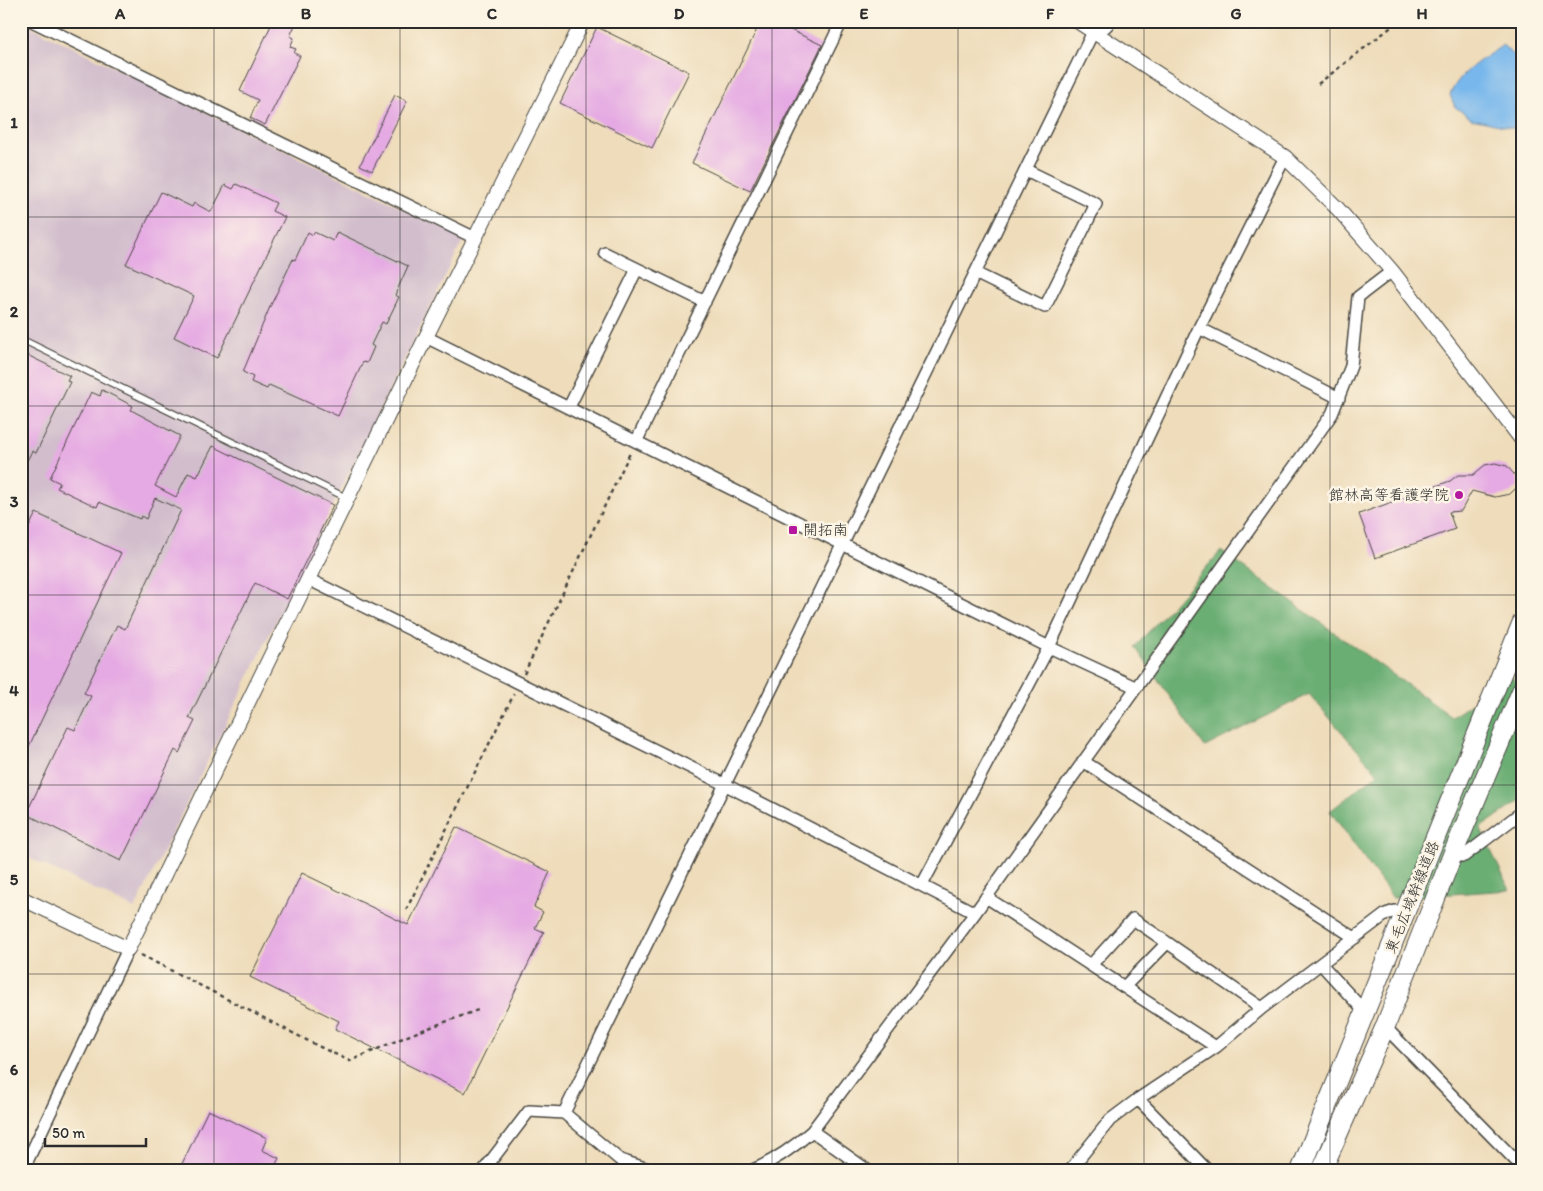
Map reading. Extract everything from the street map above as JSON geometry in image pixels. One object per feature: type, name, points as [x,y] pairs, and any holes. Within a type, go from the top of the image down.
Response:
[{"type":"highway","name":"東毛広域幹線道路","points":[[1301,1170],[1522,623]]},
{"type":"highway","name":"東毛広域幹線道路","points":[[1322,1170],[1385,1027],[1452,856],[1522,690]]},
{"type":"street","points":[[32,21],[475,238]]},
{"type":"street","points":[[23,1170],[128,948],[426,337],[583,21]]},
{"type":"street","points":[[637,440],[842,21]]},
{"type":"street","points":[[1077,21],[1285,157],[1338,209],[1392,271],[1522,440]]},
{"type":"street","points":[[564,1113],[1093,32],[1105,27],[1111,21]]},
{"type":"street","points":[[922,886],[1050,647],[1199,328],[1285,157]]},
{"type":"street","points":[[975,273],[1044,307],[1096,204],[1026,170]]},
{"type":"street","points":[[605,253],[705,302]]},
{"type":"street","points":[[569,406],[637,269]]},
{"type":"street","points":[[753,1170],[772,1162],[793,1148],[812,1131],[986,897],[1332,414],[1351,366],[1358,297],[1392,271]]},
{"type":"street","points":[[1199,328],[1339,398]]},
{"type":"street","points":[[426,337],[569,406],[1050,647],[1135,687]]},
{"type":"street","points":[[308,579],[726,785],[974,913]]},
{"type":"street","points":[[1083,761],[1355,938]]},
{"type":"street","points":[[1452,856],[1464,856],[1522,812]]},
{"type":"street","points":[[986,897],[1216,1047]]},
{"type":"street","points":[[21,898],[128,948]]},
{"type":"street","points":[[1070,1170],[1110,1120],[1216,1047],[1262,1008],[1386,914],[1395,911],[1406,912]]},
{"type":"street","points":[[1091,965],[1133,919],[1262,1008]]},
{"type":"street","points":[[1124,987],[1167,943]]},
{"type":"street","points":[[1321,964],[1365,1012]]},
{"type":"street","points":[[1385,1027],[1522,1167]]},
{"type":"street","points":[[1138,1099],[1208,1170]]},
{"type":"street","points":[[484,1170],[529,1111],[564,1113],[620,1160],[650,1170]]},
{"type":"street","points":[[812,1131],[867,1170]]},
{"type":"lane","points":[[21,339],[348,499]]},
{"type":"path","points":[[1318,84],[1399,21]]},
{"type":"path","points":[[128,948],[324,1049],[350,1060],[412,1034],[478,1010]]},
{"type":"shaded area","points":[[21,22],[464,238],[135,909],[21,854]]},
{"type":"green space","points":[[1221,551],[1452,717],[1511,677],[1522,686],[1522,799],[1480,828],[1510,890],[1393,898],[1330,811],[1378,774],[1309,694],[1205,747],[1135,647]]},
{"type":"water","points":[[1503,45],[1522,65],[1522,130],[1472,119],[1455,107],[1450,95],[1459,79],[1465,73]]},
{"type":"building","points":[[273,21],[297,21],[290,36],[294,38],[290,47],[296,49],[294,53],[300,56],[265,125],[250,118],[258,100],[240,91]]},
{"type":"building","points":[[761,21],[772,21],[822,45],[750,191],[692,163]]},
{"type":"building","points":[[597,27],[689,72],[652,148],[560,103]]},
{"type":"building","points":[[395,95],[407,101],[372,171],[360,165]]},
{"type":"building","points":[[236,184],[276,203],[272,211],[285,217],[217,358],[174,337],[194,296],[126,264],[161,192],[192,207],[194,203],[211,212],[225,185],[233,189]]},
{"type":"building","points":[[308,232],[313,235],[314,232],[333,241],[337,232],[408,266],[395,295],[399,297],[386,324],[382,322],[371,345],[374,347],[367,363],[363,362],[338,416],[269,385],[267,389],[251,382],[253,377],[243,372],[269,309]]},
{"type":"building","points":[[21,352],[70,376],[67,381],[70,382],[36,453],[32,451],[21,472]]},
{"type":"building","points":[[102,390],[133,406],[131,410],[180,436],[155,486],[176,497],[188,473],[197,477],[213,446],[333,505],[287,599],[255,583],[189,718],[195,721],[179,753],[175,750],[121,861],[26,814],[68,727],[75,730],[91,696],[84,693],[117,625],[125,629],[181,510],[155,498],[146,519],[141,516],[140,519],[99,502],[97,507],[57,488],[60,483],[50,478],[91,392],[100,396]]},
{"type":"building","points":[[1495,463],[1507,466],[1518,479],[1518,486],[1510,494],[1495,497],[1472,491],[1461,511],[1449,512],[1455,529],[1375,558],[1359,514],[1450,481],[1458,475],[1473,475],[1485,465]]},
{"type":"building","points":[[36,513],[121,553],[21,763],[21,536],[24,537]]},
{"type":"building","points":[[456,827],[550,872],[534,907],[543,912],[535,928],[544,932],[465,1093],[335,1029],[339,1021],[250,977],[302,873],[408,925]]},
{"type":"building","points":[[208,1110],[267,1138],[262,1150],[279,1158],[273,1170],[179,1170]]},
{"type":"place","name":"館林高等看護学院","points":[[1459,495]]},
{"type":"place","name":"開拓南","points":[[793,530]]}]
